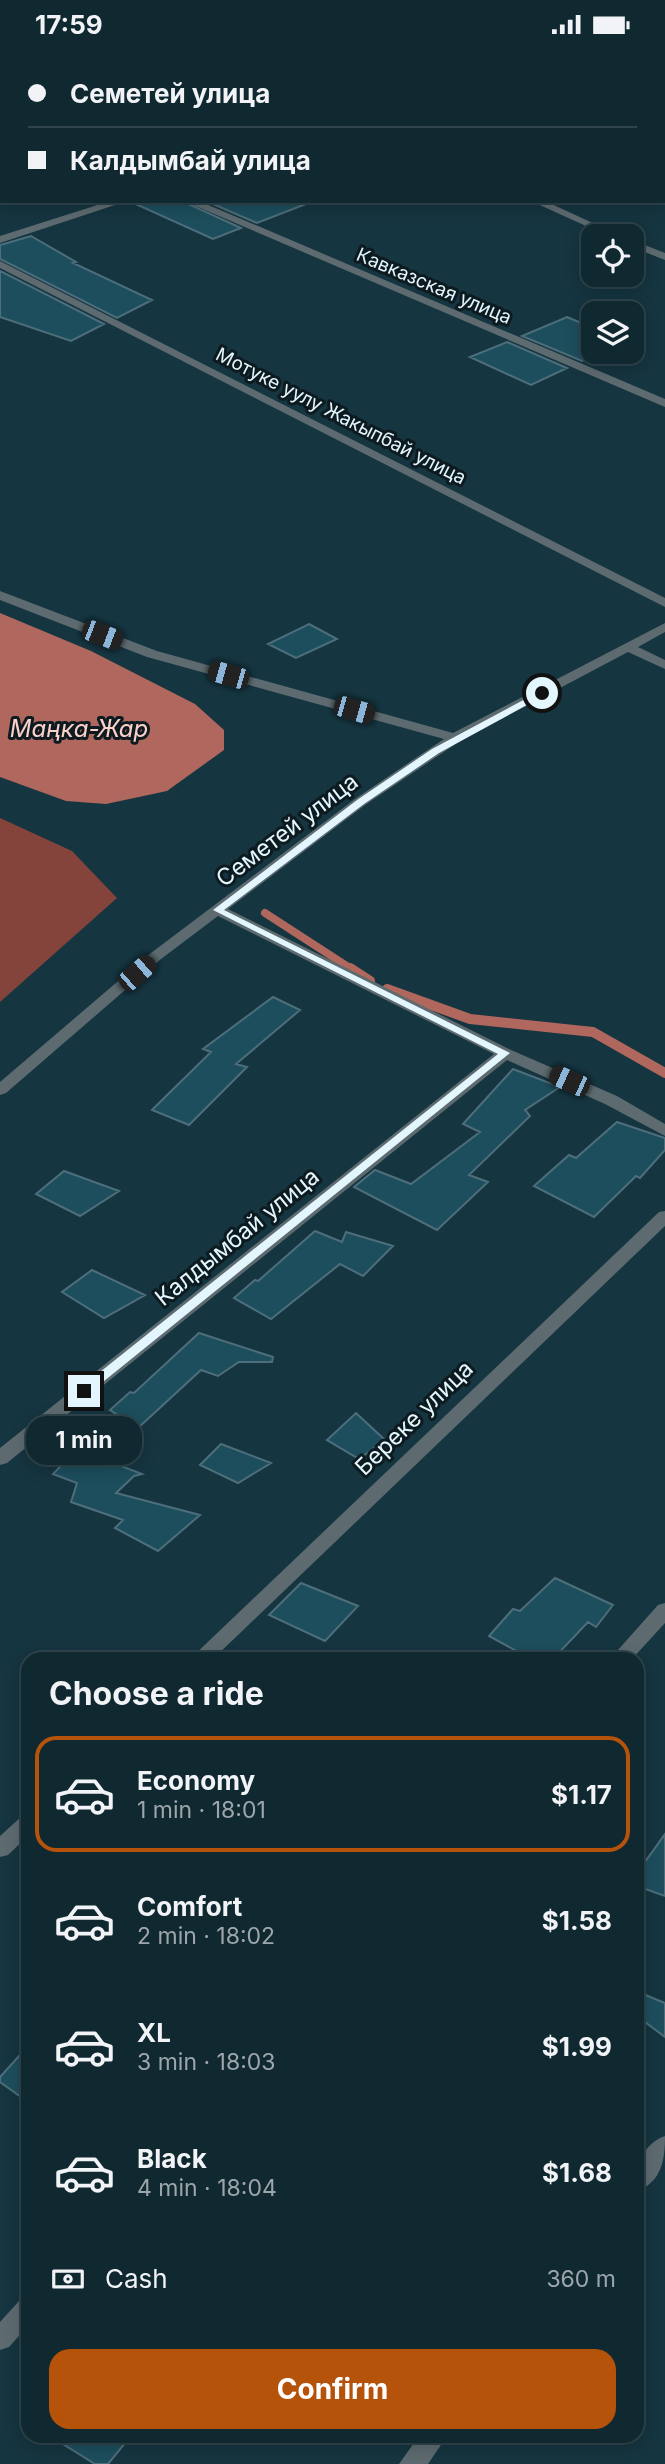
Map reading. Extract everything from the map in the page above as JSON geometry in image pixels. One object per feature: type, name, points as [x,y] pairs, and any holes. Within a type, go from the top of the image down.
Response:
[{"type":"street","points":[[0,240],[116,203]]},
{"type":"street","name":"Кавказская улица","points":[[194,203],[665,403]]},
{"type":"street","points":[[541,203],[589,224]]},
{"type":"street","points":[[644,248],[665,257]]},
{"type":"street","name":"Мотуке уулу Жакыпбай улица","points":[[0,264],[665,603]]},
{"type":"street","points":[[0,595],[152,655],[455,738]]},
{"type":"street","name":"Семетей улица","points":[[0,1090],[156,956],[360,802],[455,738],[630,648],[665,627]]},
{"type":"street","points":[[630,648],[665,665]]},
{"type":"street","points":[[218,910],[505,1053],[611,1100],[665,1131]]},
{"type":"street","name":"Калдымбай улица","points":[[0,1458],[505,1053]]},
{"type":"street","name":"Береке улица","points":[[207,1652],[665,1216]]},
{"type":"street","points":[[626,1652],[665,1610]]},
{"type":"street","points":[[0,1849],[21,1829]]},
{"type":"street","points":[[644,2172],[665,2146]]},
{"type":"street","points":[[0,2339],[21,2316]]},
{"type":"street","points":[[412,2464],[428,2443]]},
{"type":"shaded area","points":[[0,818],[72,851],[117,898],[0,1002]]},
{"type":"water","name":"Маңка-Жар","points":[[0,613],[91,651],[195,704],[224,730],[224,750],[167,791],[106,804],[66,801],[0,777]]},
{"type":"building","points":[[133,203],[186,203],[241,228],[213,239]]},
{"type":"building","points":[[211,203],[306,203],[306,204],[257,223]]},
{"type":"building","points":[[31,236],[76,262],[73,263],[152,300],[117,318],[0,259],[0,245]]},
{"type":"building","points":[[0,271],[104,324],[71,341],[0,317]]},
{"type":"building","points":[[567,317],[581,323],[581,361],[522,336]]},
{"type":"building","points":[[507,342],[567,368],[531,385],[470,357]]},
{"type":"building","points":[[309,624],[337,639],[296,658],[268,644]]},
{"type":"building","points":[[273,997],[300,1010],[236,1064],[247,1067],[189,1125],[152,1110],[211,1052],[203,1049]]},
{"type":"building","points":[[513,1069],[560,1087],[525,1110],[530,1116],[469,1175],[488,1182],[437,1230],[354,1187],[375,1170],[411,1184],[480,1132],[463,1124]]},
{"type":"building","points":[[617,1122],[665,1138],[665,1150],[640,1178],[636,1176],[594,1217],[534,1186],[569,1155],[576,1158]]},
{"type":"building","points":[[64,1171],[119,1191],[80,1216],[36,1194]]},
{"type":"building","points":[[315,1231],[342,1242],[346,1232],[393,1246],[363,1276],[340,1264],[271,1319],[234,1298],[255,1280],[258,1281]]},
{"type":"building","points":[[92,1270],[145,1295],[104,1318],[62,1292]]},
{"type":"building","points":[[199,1333],[273,1357],[272,1362],[239,1362],[218,1376],[201,1370],[138,1428],[110,1410],[130,1392],[134,1393]]},
{"type":"building","points":[[356,1413],[385,1440],[359,1459],[327,1440]]},
{"type":"building","points":[[221,1444],[271,1463],[238,1483],[200,1465]]},
{"type":"building","points":[[77,1449],[142,1474],[134,1476],[116,1493],[200,1515],[158,1551],[115,1528],[123,1520],[71,1502],[77,1483],[53,1474]]},
{"type":"building","points":[[555,1578],[613,1605],[596,1627],[588,1622],[560,1652],[518,1652],[489,1636],[513,1609],[520,1611]]},
{"type":"building","points":[[301,1583],[358,1606],[325,1641],[269,1615]]},
{"type":"building","points":[[665,1834],[665,1896],[644,1888],[644,1863]]},
{"type":"building","points":[[644,1994],[665,2003],[665,2037],[644,2021]]},
{"type":"building","points":[[21,2054],[21,2097],[0,2082],[0,2077]]},
{"type":"building","points":[[61,2443],[125,2443],[108,2464],[95,2464]]},
{"type":"waterway","points":[[265,913],[353,970]]},
{"type":"waterway","points":[[350,968],[370,981]]},
{"type":"waterway","points":[[387,989],[470,1019],[593,1032],[665,1073]]},
{"type":"route","points":[[84,1391],[505,1053],[218,910],[360,802],[455,738],[542,693]]}]
